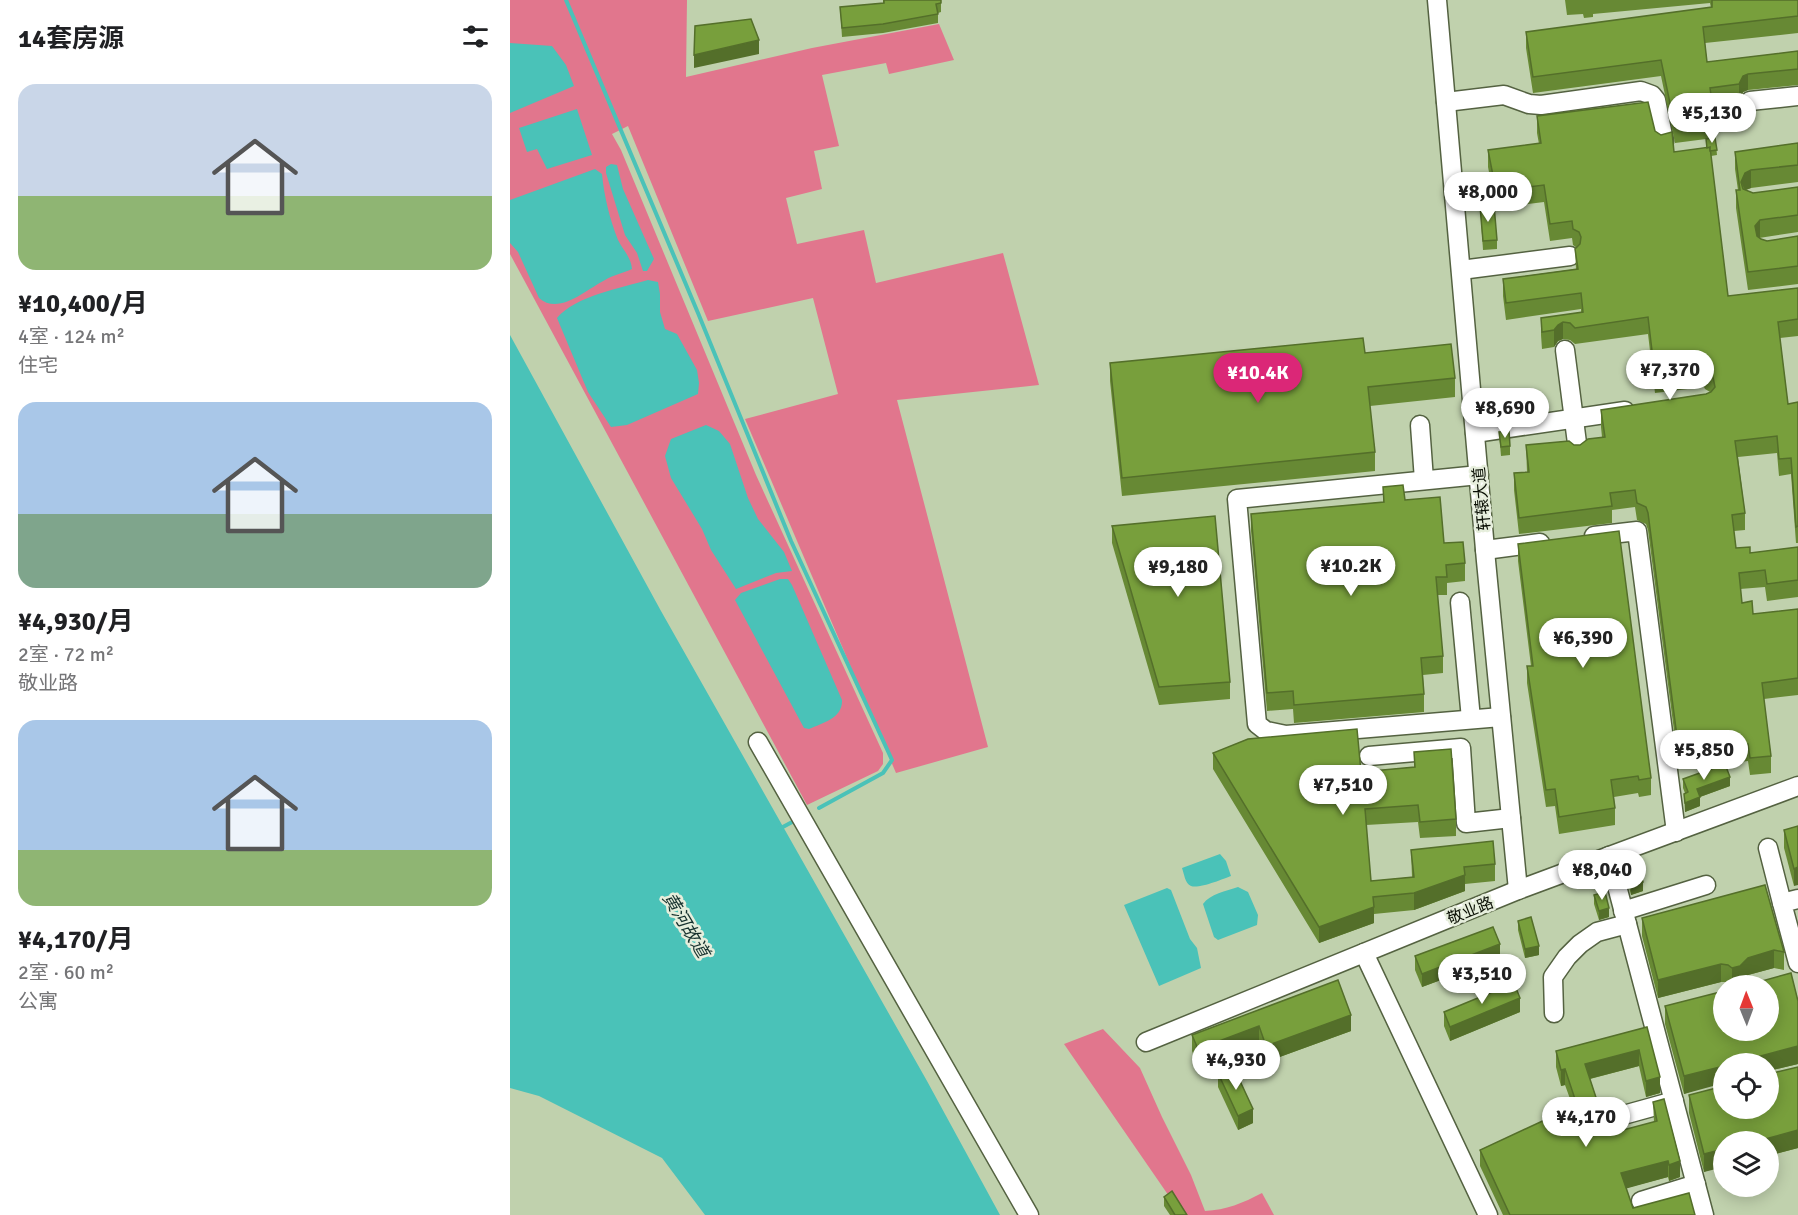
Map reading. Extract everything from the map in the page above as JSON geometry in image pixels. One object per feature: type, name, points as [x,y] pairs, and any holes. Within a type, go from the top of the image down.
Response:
[{"type":"street","name":"轩辕大道","points":[[1437,0],[1485,550],[1518,890]]},
{"type":"street","points":[[1446,102],[1504,95],[1529,104],[1541,105],[1641,92],[1652,95],[1656,99],[1664,141]]},
{"type":"street","points":[[1750,101],[1798,96]]},
{"type":"street","points":[[1461,270],[1570,256]]},
{"type":"street","points":[[1565,350],[1578,451]]},
{"type":"street","points":[[1475,433],[1645,408]]},
{"type":"street","points":[[1420,426],[1424,480]]},
{"type":"street","points":[[1479,475],[1237,499],[1257,724],[1266,731],[1286,735],[1502,717]]},
{"type":"street","points":[[1579,538],[1637,531],[1676,832]]},
{"type":"street","points":[[1485,550],[1555,541]]},
{"type":"street","points":[[1460,602],[1471,719]]},
{"type":"street","points":[[758,742],[1029,1215]]},
{"type":"street","points":[[1370,756],[1461,748],[1466,823],[1511,818]]},
{"type":"street","name":"敬业路","points":[[1146,1042],[1518,890],[1798,786]]},
{"type":"street","points":[[1768,848],[1790,901],[1798,963]]},
{"type":"street","points":[[1609,856],[1704,1215]]},
{"type":"street","points":[[1554,1013],[1553,977],[1567,957],[1580,944],[1625,917],[1706,885]]},
{"type":"street","points":[[1364,953],[1488,1215]]},
{"type":"street","points":[[1650,1012],[1671,1007]]},
{"type":"street","points":[[1609,1119],[1674,1101]]},
{"type":"street","points":[[1641,1201],[1696,1184]]},
{"type":"shaded area","points":[[510,0],[687,0],[686,77],[812,48],[939,24],[954,60],[889,74],[886,63],[822,75],[839,146],[814,151],[822,189],[786,198],[797,244],[864,230],[876,283],[1003,253],[1039,385],[897,400],[988,747],[896,773],[745,419],[838,394],[813,298],[708,321],[628,126],[612,134],[621,150],[756,475],[883,753],[883,764],[878,771],[807,805],[510,254]]},
{"type":"shaded area","points":[[1103,1029],[1140,1068],[1191,1175],[1205,1211],[1234,1205],[1262,1193],[1274,1215],[1182,1215],[1064,1044]]},
{"type":"water","points":[[510,43],[552,46],[566,65],[574,86],[510,113]]},
{"type":"water","points":[[577,109],[592,155],[547,169],[537,149],[527,152],[519,128]]},
{"type":"water","points":[[611,164],[617,165],[623,189],[654,259],[647,271],[643,271],[637,253],[625,235],[606,173],[606,167]]},
{"type":"water","points":[[595,169],[602,174],[612,224],[632,269],[608,278],[564,303],[547,303],[539,298],[518,252],[510,243],[510,200]]},
{"type":"water","points":[[648,280],[658,282],[660,312],[665,329],[677,334],[697,370],[698,394],[627,425],[611,427],[588,392],[557,318],[565,310],[587,298]]},
{"type":"water","name":"黄河故道","points":[[510,335],[661,611],[927,1081],[1000,1215],[705,1215],[662,1158],[539,1096],[510,1088]]},
{"type":"water","points":[[706,425],[719,431],[730,444],[748,498],[758,519],[784,552],[792,571],[776,573],[736,589],[711,550],[702,529],[671,478],[665,456],[671,439]]},
{"type":"water","points":[[780,579],[788,579],[792,585],[842,700],[836,716],[809,729],[804,728],[735,600],[741,593]]},
{"type":"water","points":[[1220,854],[1226,861],[1231,876],[1200,886],[1189,885],[1182,868]]},
{"type":"water","points":[[1238,887],[1248,892],[1258,915],[1257,925],[1218,940],[1214,937],[1203,904],[1214,895]]},
{"type":"water","points":[[1167,888],[1171,890],[1190,939],[1197,948],[1201,968],[1159,986],[1124,905]]},
{"type":"building","points":[[884,0],[941,0],[941,3],[936,4],[938,14],[883,24],[842,28],[840,7],[884,3]]},
{"type":"building","points":[[1712,0],[1798,0],[1798,16],[1703,27],[1707,62],[1798,51],[1798,69],[1748,74],[1743,76],[1739,84],[1710,88],[1715,122],[1675,127],[1661,60],[1533,77],[1526,32],[1712,7]]},
{"type":"building","points":[[751,19],[759,40],[694,55],[695,26]]},
{"type":"building","points":[[1648,102],[1655,131],[1661,135],[1672,132],[1674,152],[1710,147],[1728,296],[1798,288],[1798,319],[1778,322],[1788,404],[1798,402],[1798,526],[1796,527],[1791,458],[1779,459],[1777,436],[1735,441],[1745,513],[1732,515],[1736,548],[1750,547],[1750,553],[1798,547],[1798,580],[1767,584],[1765,570],[1739,573],[1742,603],[1752,601],[1753,614],[1798,609],[1798,678],[1762,683],[1771,756],[1750,758],[1748,744],[1679,752],[1648,513],[1646,507],[1637,503],[1635,490],[1610,493],[1612,506],[1519,518],[1514,473],[1529,472],[1526,445],[1569,441],[1574,445],[1580,445],[1588,439],[1605,437],[1601,410],[1706,394],[1715,387],[1713,377],[1704,370],[1655,376],[1648,317],[1575,328],[1570,323],[1563,322],[1554,330],[1542,332],[1541,318],[1583,312],[1581,293],[1506,303],[1503,279],[1578,269],[1575,249],[1580,244],[1581,237],[1579,232],[1573,229],[1572,221],[1550,224],[1544,185],[1496,191],[1488,150],[1541,143],[1537,116]]},
{"type":"building","points":[[1715,138],[1717,150],[1710,151],[1710,147],[1707,148],[1706,139]]},
{"type":"building","points":[[1798,143],[1798,165],[1751,170],[1745,173],[1741,182],[1743,189],[1753,193],[1798,187],[1798,215],[1760,220],[1755,226],[1757,236],[1767,241],[1798,236],[1798,266],[1748,272],[1736,190],[1740,190],[1735,152]]},
{"type":"building","points":[[1494,205],[1497,240],[1483,241],[1480,206]]},
{"type":"building","points":[[1363,338],[1365,353],[1451,344],[1455,378],[1368,387],[1375,452],[1122,478],[1110,363]]},
{"type":"building","points":[[1509,431],[1510,446],[1501,447],[1499,432]]},
{"type":"building","points":[[1403,485],[1405,500],[1440,497],[1444,543],[1463,542],[1465,563],[1446,565],[1447,577],[1436,577],[1443,656],[1421,658],[1424,694],[1294,705],[1293,691],[1267,693],[1251,514],[1384,502],[1383,487]]},
{"type":"building","points":[[1215,516],[1230,682],[1159,687],[1112,526]]},
{"type":"building","points":[[1619,531],[1651,778],[1639,780],[1638,776],[1611,780],[1615,808],[1559,817],[1555,789],[1546,790],[1527,666],[1533,666],[1518,544]]},
{"type":"building","points":[[1357,729],[1361,772],[1415,767],[1414,752],[1451,749],[1456,819],[1420,822],[1418,805],[1365,809],[1371,881],[1414,877],[1411,850],[1493,841],[1495,864],[1464,867],[1465,875],[1414,893],[1373,897],[1374,907],[1319,927],[1213,753],[1248,739]]},
{"type":"building","points":[[1725,764],[1730,777],[1697,789],[1700,797],[1685,803],[1684,794],[1688,792],[1683,779]]},
{"type":"building","points":[[1798,826],[1798,867],[1794,869],[1784,830]]},
{"type":"building","points":[[1639,869],[1643,882],[1631,886],[1628,874]]},
{"type":"building","points":[[1765,885],[1784,952],[1774,950],[1748,958],[1740,966],[1732,968],[1721,964],[1658,980],[1642,918]]},
{"type":"building","points":[[1605,892],[1609,908],[1599,911],[1594,895]]},
{"type":"building","points":[[1531,917],[1539,946],[1525,949],[1518,921]]},
{"type":"building","points":[[1493,927],[1500,944],[1422,974],[1415,956]]},
{"type":"building","points":[[1791,973],[1798,1001],[1798,1046],[1772,1053],[1713,1053],[1713,1069],[1684,1076],[1665,1006],[1713,994],[1713,1041],[1779,1041],[1779,976]]},
{"type":"building","points":[[1338,980],[1351,1015],[1266,1046],[1259,1026],[1198,1049],[1192,1035]]},
{"type":"building","points":[[1514,983],[1520,998],[1450,1027],[1444,1012]]},
{"type":"building","points":[[1647,1027],[1660,1077],[1646,1081],[1639,1050],[1585,1064],[1608,1134],[1657,1121],[1653,1102],[1664,1099],[1680,1161],[1669,1165],[1668,1161],[1621,1173],[1633,1208],[1689,1193],[1695,1215],[1510,1215],[1480,1150],[1577,1105],[1565,1069],[1561,1070],[1556,1051]]},
{"type":"building","points":[[1233,1066],[1253,1109],[1238,1116],[1218,1073]]},
{"type":"building","points":[[1798,1067],[1798,1130],[1779,1135],[1779,1131],[1713,1131],[1713,1152],[1704,1154],[1689,1095],[1713,1089],[1713,1119],[1779,1119],[1779,1071]]},
{"type":"building","points":[[1172,1191],[1187,1215],[1175,1215],[1164,1197]]},
{"type":"waterway","points":[[566,0],[791,541],[892,760],[883,773],[819,808]]},
{"type":"waterway","points":[[779,829],[796,820]]}]
